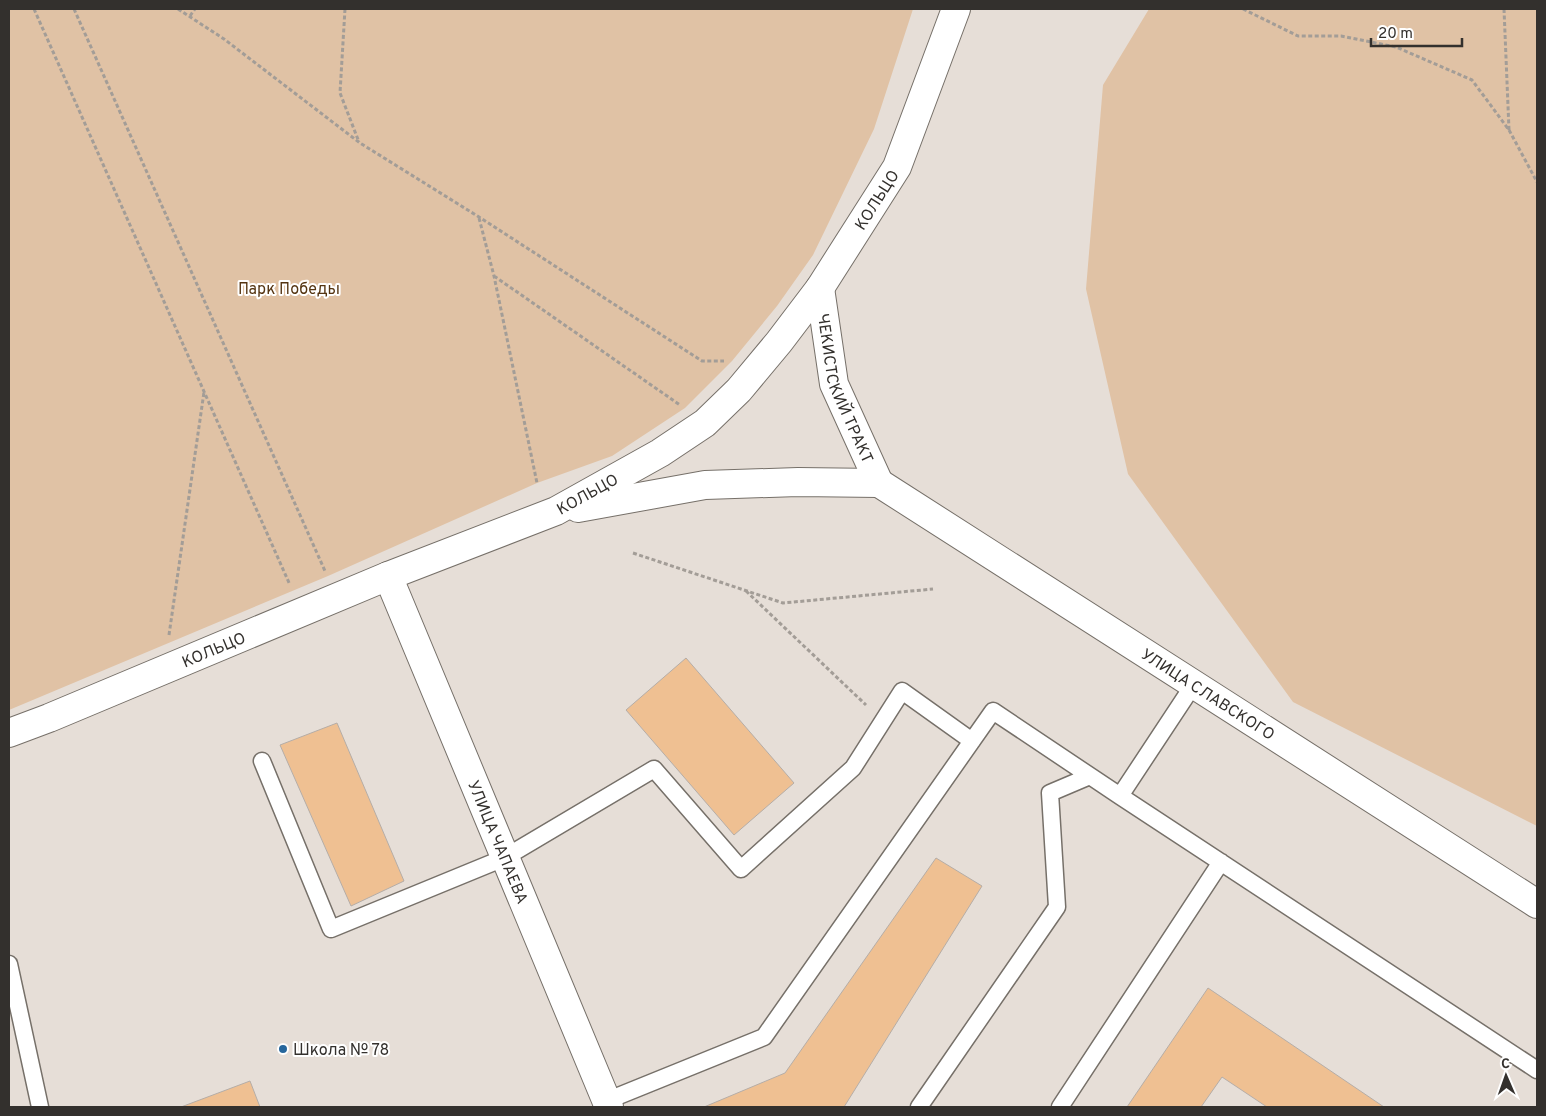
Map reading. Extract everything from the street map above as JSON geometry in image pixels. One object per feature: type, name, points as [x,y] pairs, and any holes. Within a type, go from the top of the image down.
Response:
[{"type":"main road","name":"КОЛЬЦО","points":[[9,733],[388,576],[556,511],[660,453],[705,423],[738,390],[780,342],[820,288],[897,167],[956,9]]},
{"type":"main road","name":"ЧЕКИСТСКИЙ ТРАКТ","points":[[820,288],[834,384],[879,483]]},
{"type":"main road","points":[[556,511],[705,485],[798,482],[879,483]]},
{"type":"main road","name":"УЛИЦА СЛАВСКОГО","points":[[879,483],[1537,904]]},
{"type":"main road","name":"УЛИЦА ЧАПАЕВА","points":[[388,576],[607,1104]]},
{"type":"lane","points":[[1120,796],[1194,684]]},
{"type":"lane","points":[[262,761],[331,929],[504,858],[654,769],[741,869],[853,768],[902,691],[972,741]]},
{"type":"lane","points":[[607,1104],[764,1037],[993,711],[1537,1070]]},
{"type":"lane","points":[[919,1107],[1057,907],[1050,793],[1090,776]]},
{"type":"lane","points":[[1060,1107],[1221,862]]},
{"type":"lane","points":[[9,964],[40,1107]]},
{"type":"path","points":[[34,9],[292,591]]},
{"type":"path","points":[[74,9],[328,576]]},
{"type":"path","points":[[178,9],[224,39],[360,142],[702,361],[732,361]]},
{"type":"path","points":[[190,16],[195,9]]},
{"type":"path","points":[[345,9],[340,93],[360,142]]},
{"type":"path","points":[[1243,9],[1298,36],[1341,36],[1396,47],[1472,80],[1508,130],[1537,182]]},
{"type":"path","points":[[1504,9],[1508,130]]},
{"type":"path","points":[[479,217],[494,276],[537,483]]},
{"type":"path","points":[[494,276],[685,408]]},
{"type":"path","points":[[168,643],[204,391]]},
{"type":"path","points":[[633,553],[784,602],[933,589]]},
{"type":"path","points":[[744,590],[883,721]]},
{"type":"green space","name":"Парк Победы","points":[[9,9],[913,9],[874,129],[813,255],[777,306],[732,361],[685,408],[612,456],[537,483],[328,576],[9,710]]},
{"type":"green space","points":[[1149,9],[1537,9],[1537,826],[1293,702],[1128,474],[1086,289],[1103,85]]},
{"type":"building","points":[[686,658],[794,783],[734,835],[626,710]]},
{"type":"building","points":[[337,723],[404,881],[351,906],[280,745]]},
{"type":"building","points":[[936,858],[982,886],[844,1107],[704,1107],[785,1073]]},
{"type":"building","points":[[1208,988],[1384,1107],[1267,1107],[1222,1077],[1201,1107],[1127,1107]]},
{"type":"building","points":[[250,1081],[260,1107],[181,1107]]},
{"type":"place","name":"Школа № 78","points":[[283,1049]]}]
